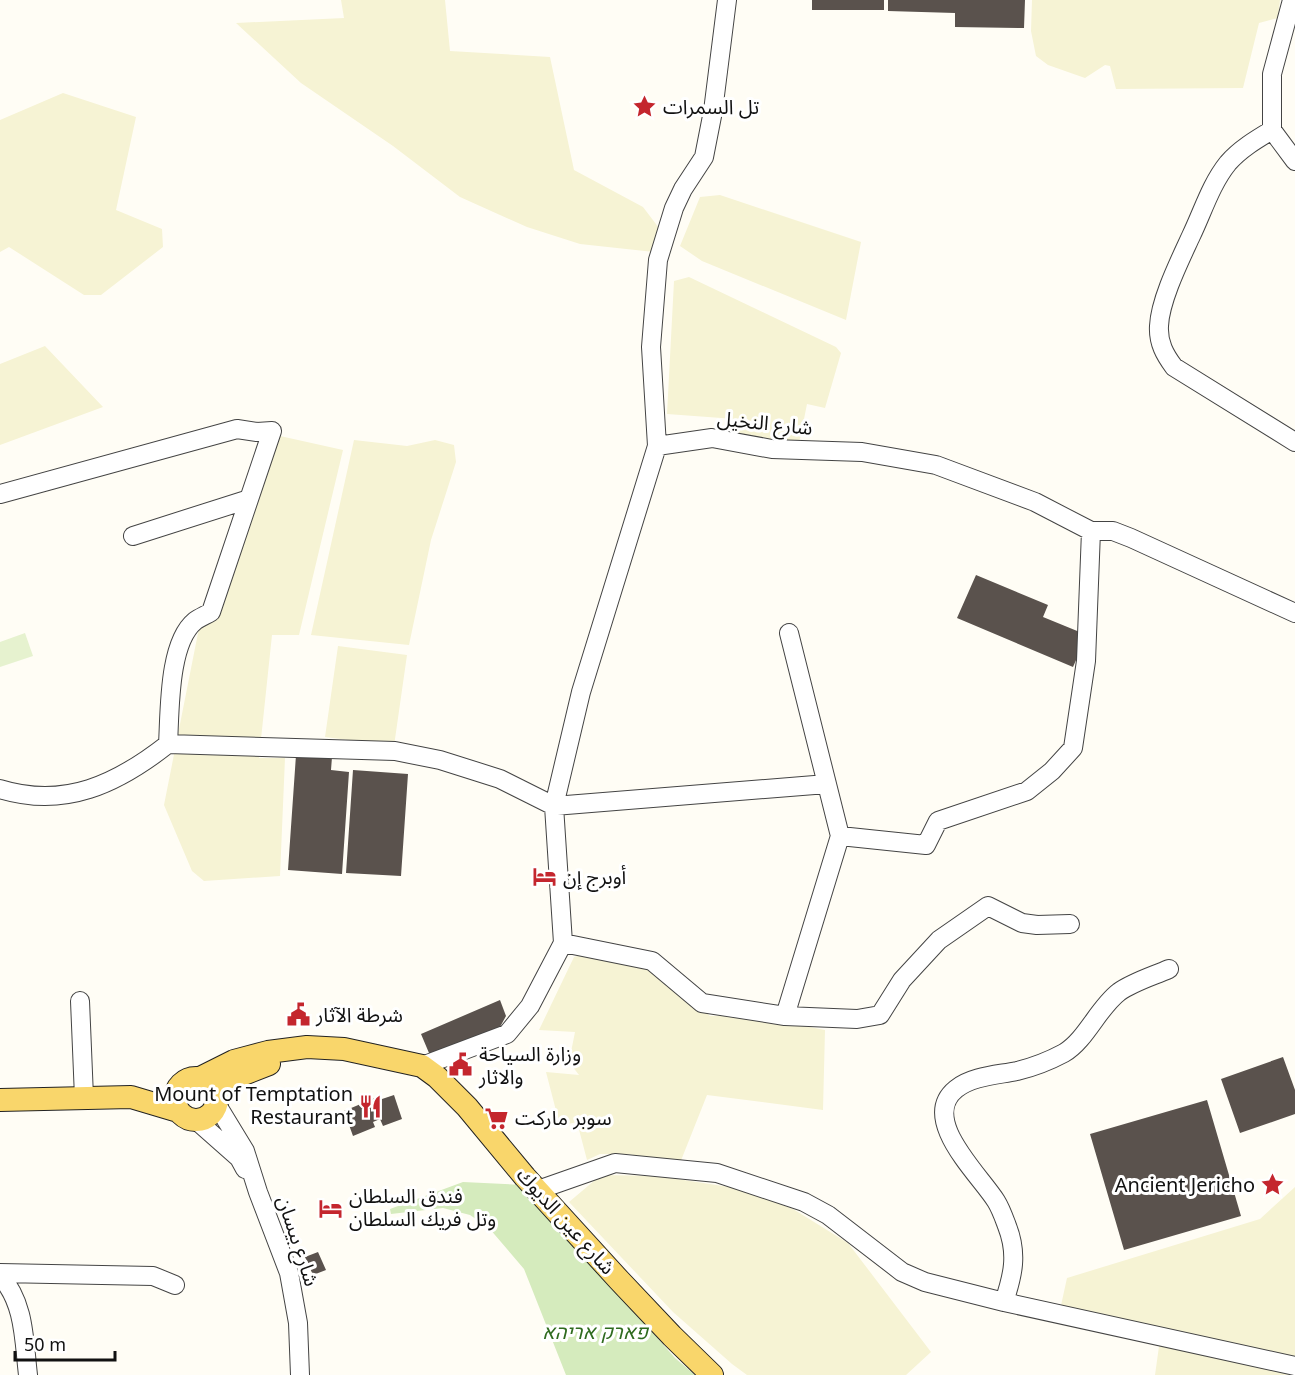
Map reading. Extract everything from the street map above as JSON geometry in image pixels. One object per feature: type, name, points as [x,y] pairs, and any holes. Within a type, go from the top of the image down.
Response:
[{"type":"main road","points":[[187,1115],[175,1098],[190,1081],[234,1060],[268,1052],[307,1047],[344,1049],[422,1066]]},
{"type":"main road","points":[[0,1100],[131,1097],[187,1115],[208,1116],[240,1075],[260,1066],[286,1059],[344,1049]]},
{"type":"main road","name":"شارع عين الديوك","points":[[422,1066],[437,1077],[467,1107],[634,1296],[712,1375]]},
{"type":"main road","points":[[84,1097],[190,1081],[213,1084],[218,1101]]},
{"type":"street","points":[[422,1066],[507,1034],[530,1006],[563,942],[554,806],[581,692],[657,446],[651,347],[658,260],[674,208],[683,189],[704,157],[713,111],[727,0]]},
{"type":"street","points":[[1292,0],[1272,74],[1272,130],[1295,161]]},
{"type":"street","points":[[1272,130],[1253,141],[1229,162],[1216,181],[1180,261],[1162,309],[1159,328],[1160,342],[1174,368],[1295,442]]},
{"type":"street","points":[[0,494],[237,429],[256,432],[272,431],[211,612],[193,622],[182,639],[176,658],[168,744]]},
{"type":"street","name":"شارع النخيل","points":[[657,446],[712,438],[772,449],[862,452],[936,465],[1035,502],[1091,531],[1113,531],[1131,538],[1295,613]]},
{"type":"street","points":[[133,536],[249,499]]},
{"type":"street","points":[[840,836],[926,845],[938,820],[1027,791],[1052,771],[1073,748],[1086,661],[1091,531]]},
{"type":"street","points":[[785,1016],[840,836],[789,633]]},
{"type":"street","points":[[0,789],[48,797],[70,795],[117,777],[150,758],[168,744],[395,751],[440,760],[500,779],[554,806],[827,784]]},
{"type":"street","points":[[563,942],[651,961],[702,1003],[785,1016],[857,1019],[880,1015],[902,980],[939,940],[988,906],[1022,923],[1070,924]]},
{"type":"street","points":[[1004,1302],[1013,1274],[1013,1247],[1008,1227],[997,1203],[971,1170],[944,1124],[943,1111],[947,1099],[957,1088],[973,1080],[1020,1071],[1046,1063],[1067,1051],[1120,992],[1169,969]]},
{"type":"street","points":[[80,1002],[84,1097]]},
{"type":"street","name":"شارع بيسان","points":[[218,1101],[245,1151],[289,1273],[298,1323],[300,1375]]},
{"type":"street","name":"شارع بيسان","points":[[187,1115],[239,1158],[258,1192]]},
{"type":"street","points":[[538,1190],[615,1163],[717,1173],[804,1202],[828,1215],[902,1272],[925,1282],[1004,1302],[1295,1366]]},
{"type":"street","points":[[0,1275],[153,1276],[175,1285]]},
{"type":"street","points":[[0,1275],[8,1284],[17,1302],[28,1375]]},
{"type":"shaded area","points":[[341,0],[445,0],[450,51],[550,57],[574,170],[643,207],[659,228],[654,252],[580,244],[527,227],[460,197],[393,146],[301,83],[236,23],[344,18]]},
{"type":"shaded area","points":[[1032,0],[1280,0],[1278,18],[1259,23],[1243,88],[1116,89],[1110,66],[1105,65],[1085,78],[1048,65],[1036,56],[1031,31]]},
{"type":"shaded area","points":[[63,93],[136,117],[116,210],[162,229],[163,247],[101,295],[84,295],[9,247],[0,252],[0,120]]},
{"type":"shaded area","points":[[720,195],[861,242],[846,320],[702,261],[680,246],[700,197]]},
{"type":"shaded area","points":[[689,277],[836,347],[841,353],[825,408],[807,404],[800,439],[793,446],[739,439],[735,419],[667,414],[674,281]]},
{"type":"shaded area","points":[[45,346],[103,407],[0,445],[0,364]]},
{"type":"shaded area","points":[[280,436],[343,450],[299,635],[272,635],[259,758],[285,758],[280,876],[204,881],[192,871],[164,805],[199,628]]},
{"type":"shaded area","points":[[354,440],[407,446],[435,440],[454,445],[456,462],[431,540],[409,645],[311,635]]},
{"type":"shaded area","points":[[338,646],[407,655],[394,746],[325,737]]},
{"type":"shaded area","points":[[588,953],[646,967],[672,983],[710,1016],[750,1015],[825,1030],[823,1110],[707,1095],[680,1163],[628,1154],[600,1154],[587,1160],[577,1122],[560,1126],[546,1072],[579,1075],[569,1062],[575,1032],[539,1030],[574,957]]},
{"type":"shaded area","points":[[601,1175],[658,1176],[742,1189],[793,1209],[848,1243],[931,1352],[906,1375],[747,1375],[673,1312],[569,1202]]},
{"type":"shaded area","points":[[1295,1187],[1295,1375],[1155,1375],[1161,1332],[1060,1310],[1067,1278],[1260,1219]]},
{"type":"green space","points":[[25,633],[33,656],[0,667],[0,642]]},
{"type":"green space","name":"פארק אריהא","points":[[463,1182],[523,1185],[675,1358],[695,1375],[566,1375],[524,1269],[489,1228],[470,1215],[443,1208],[391,1214],[390,1209]]},
{"type":"building","points":[[812,0],[884,0],[884,10],[812,10]]},
{"type":"building","points":[[888,0],[1025,0],[1024,28],[955,27],[955,13],[888,11]]},
{"type":"building","points":[[976,575],[1048,605],[1043,617],[1087,635],[1073,667],[957,618]]},
{"type":"building","points":[[296,755],[332,757],[331,770],[349,772],[342,874],[288,870]]},
{"type":"building","points":[[353,770],[408,774],[401,876],[346,873]]},
{"type":"building","points":[[500,1000],[506,1016],[500,1027],[436,1055],[429,1053],[421,1034]]},
{"type":"building","points":[[1283,1057],[1295,1090],[1295,1114],[1240,1133],[1221,1079]]},
{"type":"building","points":[[394,1095],[402,1119],[383,1126],[380,1119],[373,1122],[375,1127],[353,1136],[344,1111],[375,1098],[376,1101]]},
{"type":"building","points":[[1207,1100],[1241,1216],[1124,1250],[1090,1134]]},
{"type":"building","points":[[318,1252],[326,1270],[313,1275],[305,1257]]},
{"type":"place","name":"تل السمرات","points":[[645,107]]},
{"type":"place","name":"أوبرج إن","points":[[545,877]]},
{"type":"place","name":"شرطة الآثار","points":[[298,1015]]},
{"type":"place","name":"وزارة السياحة والاثار","points":[[461,1065]]},
{"type":"place","name":"Mount of Temptation Restaurant","points":[[371,1106]]},
{"type":"place","name":"سوبر ماركت","points":[[497,1118]]},
{"type":"place","name":"Ancient Jericho","points":[[1273,1185]]},
{"type":"place","name":"فندق السلطان وتل فريك السلطان","points":[[331,1208]]}]
